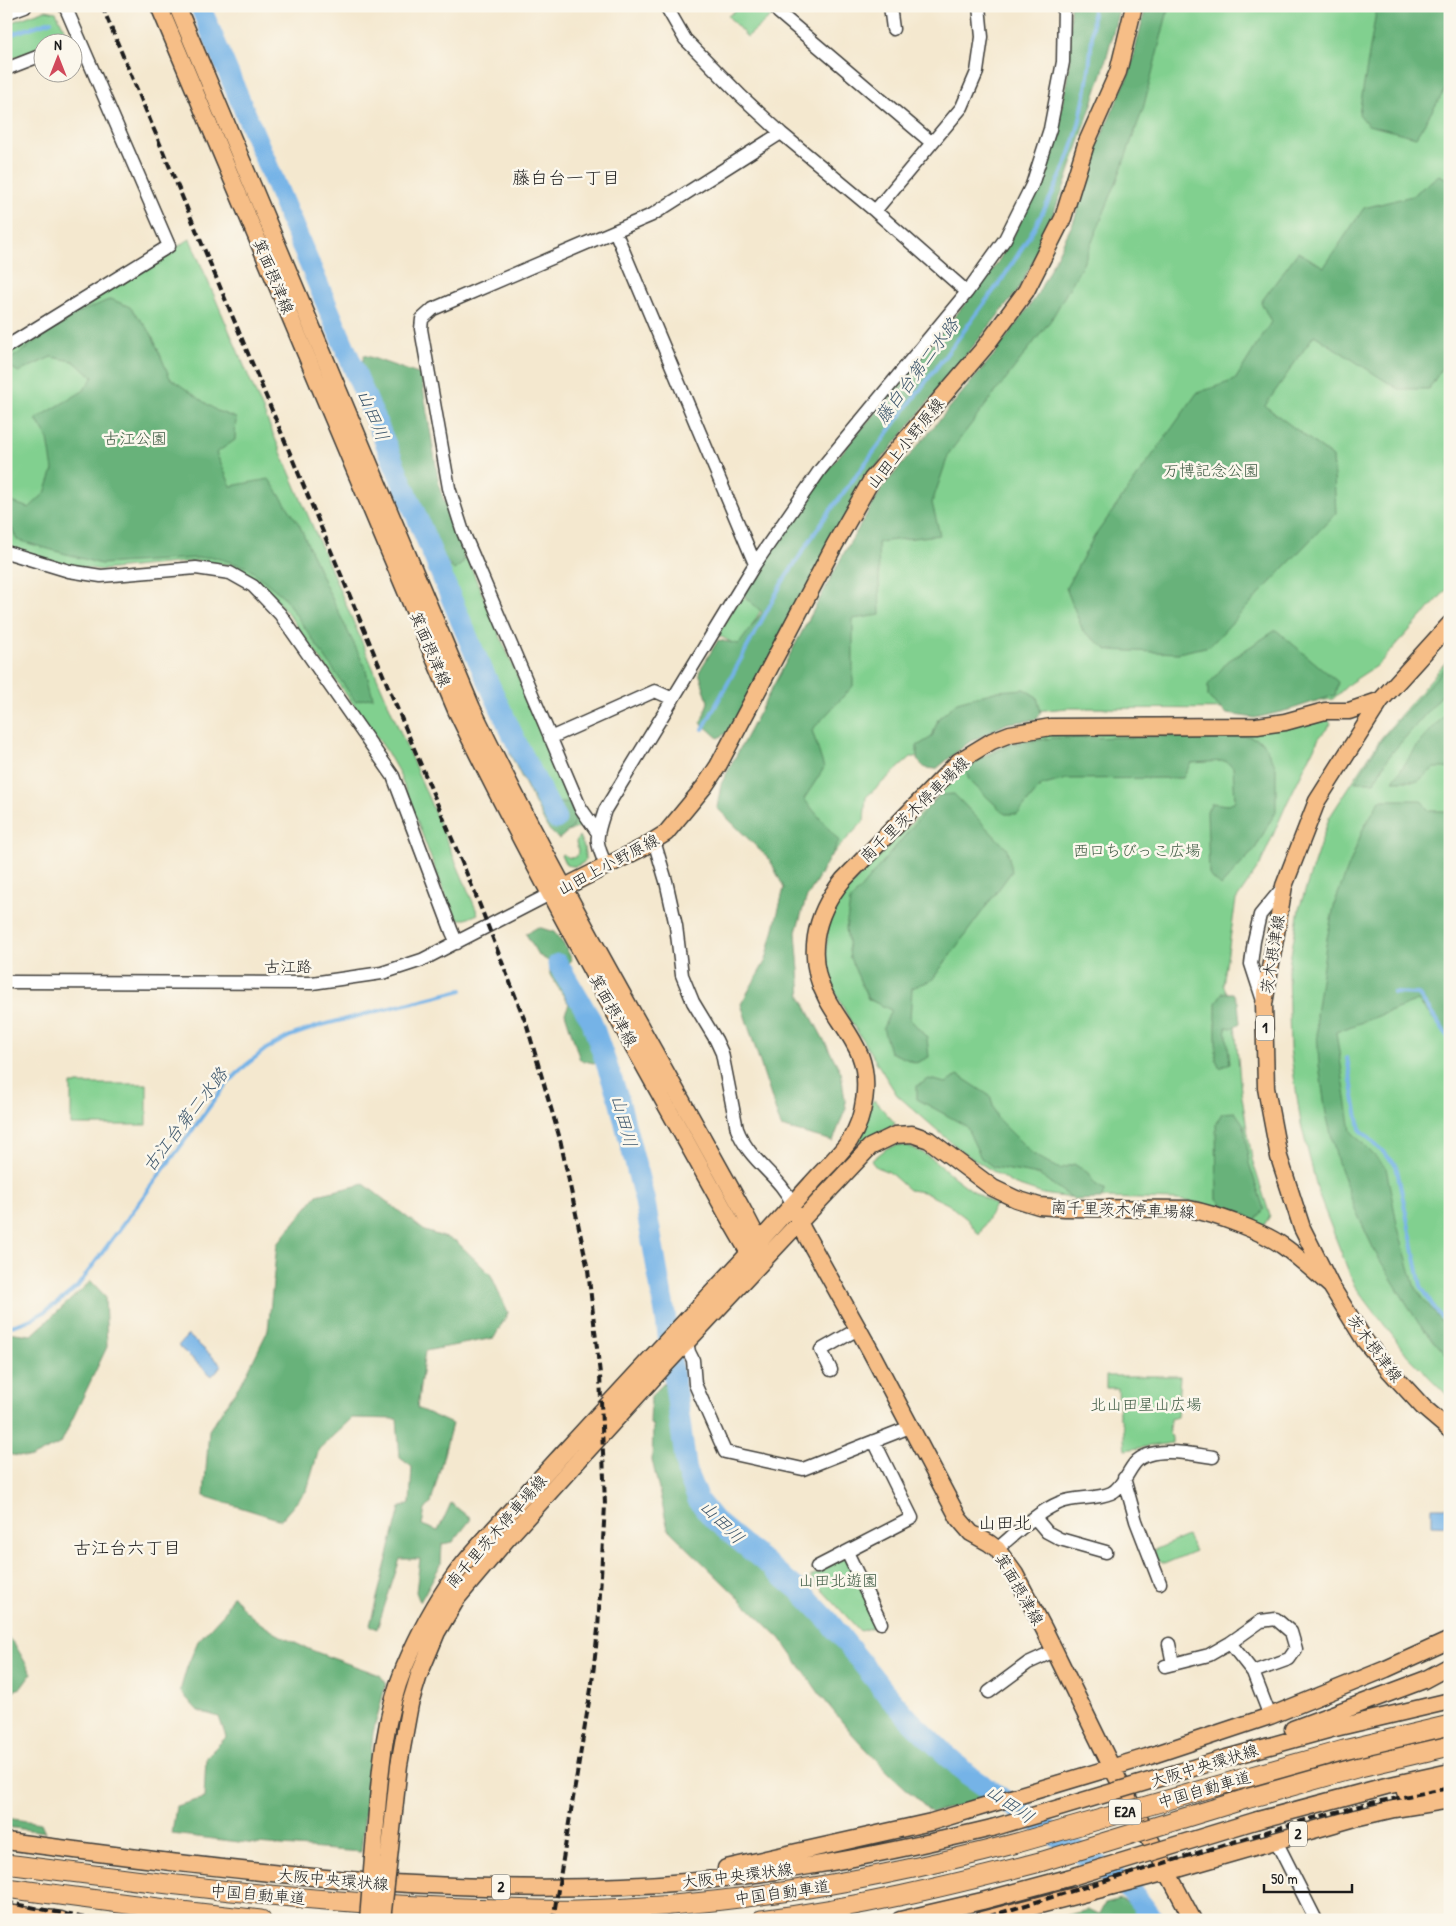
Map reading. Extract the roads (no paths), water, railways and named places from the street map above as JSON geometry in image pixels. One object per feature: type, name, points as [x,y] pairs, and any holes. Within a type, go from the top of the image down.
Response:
[{"type":"highway","name":"中国自動車道","points":[[6,1864],[184,1887],[348,1903],[452,1908],[577,1910],[667,1906],[783,1892],[899,1872],[1017,1843],[1344,1750],[1450,1725]]},
{"type":"highway","name":"中国自動車道","points":[[761,1920],[905,1895],[1040,1862],[1246,1799],[1360,1767],[1450,1746]]},
{"type":"highway","name":"中国自動車道","points":[[6,1888],[261,1920]]},
{"type":"main road","name":"箕面摂津線","points":[[159,6],[456,710],[491,783],[557,891],[757,1252]]},
{"type":"main road","name":"箕面摂津線","points":[[177,6],[472,708],[557,891]]},
{"type":"main road","name":"山田上小野原線","points":[[557,891],[666,833],[718,766],[835,544],[872,479],[984,348],[1026,291],[1063,218],[1086,144],[1118,72],[1134,6]]},
{"type":"main road","name":"茨木摂津線","points":[[1450,624],[1381,700],[1317,801],[1284,886],[1264,1004],[1266,1088],[1280,1157],[1302,1228],[1331,1286],[1365,1341],[1423,1407],[1450,1430]]},
{"type":"main road","name":"南千里茨木停車場線","points":[[793,1205],[850,1140],[863,1106],[865,1088],[860,1055],[826,998],[819,980],[814,945],[822,912],[830,895],[843,880],[959,762],[992,741],[1030,730],[1051,727],[1257,726],[1285,722],[1325,711],[1349,711],[1381,700]]},
{"type":"main road","name":"南千里茨木停車場線","points":[[799,1222],[870,1146],[895,1135],[912,1134],[929,1140],[993,1188],[1016,1199],[1039,1206],[1207,1212],[1282,1245],[1331,1286]]},
{"type":"main road","name":"箕面摂津線","points":[[793,1205],[799,1222],[962,1523],[971,1533],[997,1549],[1018,1579],[1112,1768],[1193,1920]]},
{"type":"main road","points":[[757,1252],[793,1205]]},
{"type":"main road","points":[[757,1252],[799,1222]]},
{"type":"main road","name":"南千里茨木停車場線","points":[[368,1920],[410,1704],[419,1675],[437,1632],[469,1582],[666,1364],[683,1335],[757,1252]]},
{"type":"main road","name":"南千里茨木停車場線","points":[[382,1920],[382,1767],[394,1701],[404,1669],[426,1621],[456,1573],[475,1550],[663,1345],[683,1335]]},
{"type":"main road","points":[[665,1884],[718,1870],[863,1838],[979,1808],[1112,1768],[1270,1716],[1450,1640]]},
{"type":"main road","points":[[1251,1750],[1289,1731],[1424,1680],[1450,1666]]},
{"type":"main road","name":"大阪中央環状線","points":[[6,1841],[196,1865],[358,1882],[473,1887],[585,1888],[665,1884],[766,1873],[922,1845],[992,1828],[1251,1750],[1374,1718],[1450,1701]]},
{"type":"main road","name":"2","points":[[900,1920],[1068,1878],[1302,1808],[1386,1786],[1450,1772]]},
{"type":"main road","points":[[1302,1808],[1450,1784]]},
{"type":"main road","name":"2","points":[[982,1920],[1167,1872],[1373,1813],[1450,1800]]},
{"type":"main road","points":[[6,1913],[61,1920]]},
{"type":"street","points":[[6,13],[25,6]]},
{"type":"street","points":[[65,6],[73,32]]},
{"type":"street","points":[[666,6],[685,39],[741,96],[781,133],[875,211],[967,292]]},
{"type":"street","points":[[890,6],[893,29]]},
{"type":"street","points":[[875,211],[962,107],[977,72],[982,36],[979,6]]},
{"type":"street","points":[[606,865],[597,846],[598,833],[605,810],[755,564],[820,470],[967,292],[1005,239],[1032,185],[1050,129],[1063,62],[1064,6]]},
{"type":"street","points":[[778,12],[932,143]]},
{"type":"street","points":[[6,347],[169,246],[82,56]]},
{"type":"street","points":[[6,69],[32,59]]},
{"type":"street","points":[[598,833],[580,807],[463,532],[450,488],[421,329],[422,319],[433,309],[652,216],[781,133]]},
{"type":"street","points":[[615,232],[755,564]]},
{"type":"street","points":[[6,552],[69,571],[93,575],[101,576],[196,568],[230,573],[253,586],[280,614],[393,776],[457,943]]},
{"type":"street","points":[[550,738],[656,691],[673,699]]},
{"type":"street","points":[[654,841],[666,881],[676,926],[682,975],[693,1002],[722,1053],[737,1129],[750,1154],[787,1193],[793,1205]]},
{"type":"street","name":"古江路","points":[[6,982],[312,983],[382,973],[422,960],[557,891]]},
{"type":"street","points":[[831,1370],[821,1350],[858,1329]]},
{"type":"street","points":[[683,1335],[693,1360],[696,1384],[725,1452],[803,1469],[910,1427]]},
{"type":"street","points":[[817,1567],[912,1518],[874,1441]]},
{"type":"street","points":[[997,1549],[1035,1518],[1058,1503],[1113,1492],[1137,1460],[1152,1454],[1170,1452],[1213,1457]]},
{"type":"street","points":[[1124,1478],[1136,1521],[1160,1583]]},
{"type":"street","points":[[1035,1518],[1048,1532],[1060,1539],[1106,1552]]},
{"type":"street","points":[[847,1552],[881,1623]]},
{"type":"street","points":[[1168,1644],[1169,1665],[1209,1655],[1262,1621],[1276,1619],[1291,1632],[1296,1649],[1289,1659],[1253,1672]]},
{"type":"street","points":[[1230,1643],[1253,1672],[1270,1716]]},
{"type":"street","points":[[989,1692],[1028,1664],[1054,1651]]},
{"type":"street","points":[[1276,1841],[1316,1920]]},
{"type":"water","points":[[188,1335],[222,1365],[212,1376],[178,1346]]},
{"type":"water","points":[[1432,1507],[1450,1507],[1450,1526],[1432,1525]]},
{"type":"waterway","name":"山田川","points":[[200,6],[474,652],[517,744],[556,819]]},
{"type":"waterway","name":"藤白台第二水路","points":[[703,729],[782,583],[824,519],[1003,278],[1047,204],[1066,164],[1079,124],[1089,65],[1093,6]]},
{"type":"waterway","points":[[6,36],[51,21]]},
{"type":"waterway","name":"山田川","points":[[558,964],[591,1020],[619,1100],[645,1202],[665,1313],[687,1473],[698,1500],[714,1520],[802,1593],[827,1619],[909,1719],[967,1774],[1110,1873],[1133,1893],[1154,1920]]},
{"type":"waterway","name":"古江台第二水路","points":[[6,1327],[36,1317],[77,1287],[224,1087],[246,1065],[266,1049],[290,1036],[322,1025],[462,990]]},
{"type":"waterway","points":[[1393,993],[1418,994],[1450,1040]]},
{"type":"waterway","points":[[1347,1058],[1360,1129],[1396,1165],[1421,1286],[1436,1311],[1450,1326]]},
{"type":"railway","points":[[102,6],[479,903],[527,1026],[560,1139],[588,1270],[600,1374],[605,1505],[598,1629],[592,1683],[553,1920]]},
{"type":"railway","points":[[977,1920],[1302,1821],[1371,1803],[1450,1788]]},
{"type":"railway","points":[[6,1902],[95,1920]]},
{"type":"district","name":"藤白台一丁目","points":[[566,178]]},
{"type":"district","name":"山田北","points":[[1005,1523]]},
{"type":"district","name":"古江台六丁目","points":[[127,1548]]},
{"type":"park label","name":"古江公園","points":[[135,438]]},
{"type":"park label","name":"万博記念公園","points":[[1211,470]]},
{"type":"park label","name":"西口ちびっこ広場","points":[[1137,850]]},
{"type":"park label","name":"北山田星山広場","points":[[1146,1404]]},
{"type":"park label","name":"山田北遊園","points":[[838,1580]]}]
